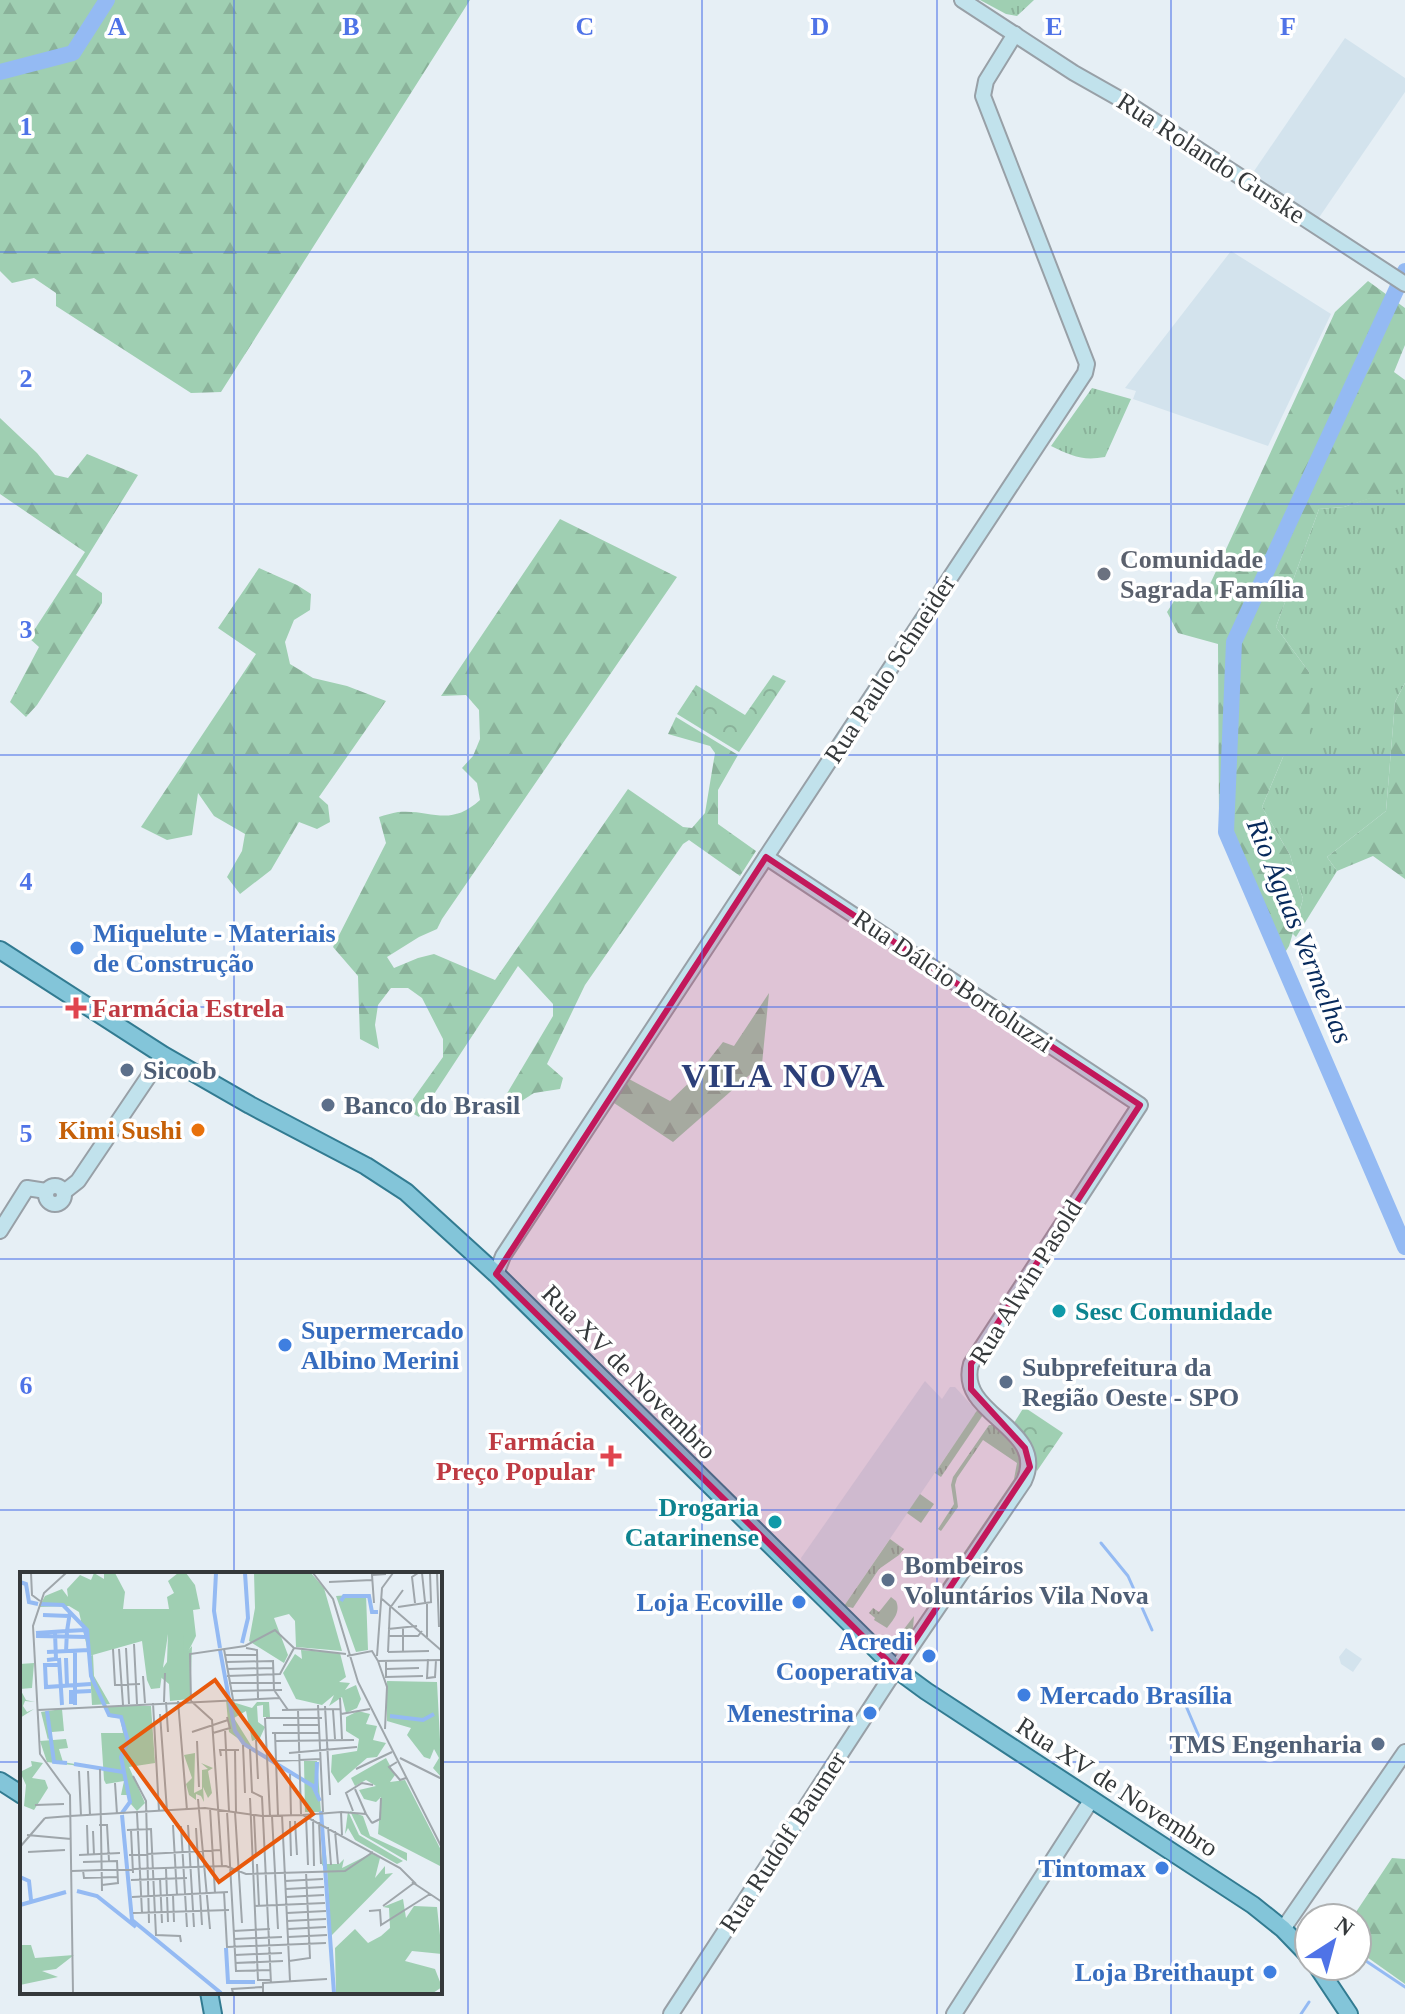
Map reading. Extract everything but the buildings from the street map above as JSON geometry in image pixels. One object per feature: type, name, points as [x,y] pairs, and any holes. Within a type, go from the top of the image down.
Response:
[{"type":"main road","name":"Rua XV de Novembro","points":[[0,950],[163,1055],[387,1178],[425,1208],[496,1274],[896,1669],[937,1699],[1253,1905],[1293,1939]]},
{"type":"main road","points":[[0,1781],[20,1794]]},
{"type":"main road","points":[[1328,1982],[1349,2014]]},
{"type":"main road","points":[[209,1994],[213,2014]]},
{"type":"street","name":"Rua Rolando Gurske","points":[[962,0],[1405,284]]},
{"type":"street","name":"Rua Paulo Schneider","points":[[496,1274],[503,1256],[1087,368],[983,96],[986,81],[1015,34]]},
{"type":"street","name":"Rua Dálcio Bortoluzzi","points":[[766,857],[1140,1105]]},
{"type":"street","points":[[0,1231],[27,1188],[46,1191],[46,1198],[53,1204],[61,1202],[64,1192],[78,1181],[163,1055]]},
{"type":"street","name":"Rua Alwin Pasold","points":[[1028,1454],[971,1389],[968,1372],[1140,1105]]},
{"type":"street","name":"Rua Rudolf Baumer","points":[[671,2014],[896,1669],[1024,1481],[1030,1467],[1028,1454]]},
{"type":"street","points":[[1283,1929],[1405,1752]]},
{"type":"street","points":[[954,2014],[1092,1799]]},
{"type":"highlighted area","points":[[766,857],[1140,1105],[971,1364],[971,1389],[1025,1448],[1030,1467],[896,1669],[496,1274]]},
{"type":"shaded area","points":[[1345,38],[1405,78],[1405,92],[1318,219],[1252,174]]},
{"type":"shaded area","points":[[1231,251],[1331,314],[1268,446],[1133,399],[1136,391],[1125,388]]},
{"type":"shaded area","points":[[925,1381],[942,1399],[950,1387],[955,1387],[977,1411],[844,1606],[801,1558]]},
{"type":"shaded area","points":[[1346,1648],[1362,1659],[1353,1672],[1341,1664],[1339,1657]]},
{"type":"green space","points":[[0,0],[470,0],[221,392],[191,393],[56,306],[56,293],[34,278],[12,283],[0,271]]},
{"type":"green space","points":[[980,0],[1034,0],[1017,16],[1006,14]]},
{"type":"green space","points":[[1368,281],[1405,308],[1405,345],[1394,372],[1405,380],[1405,487],[1344,507],[1319,509],[1276,627],[1309,672],[1310,738],[1283,757],[1262,807],[1290,855],[1303,899],[1289,946],[1278,964],[1219,822],[1218,644],[1178,633],[1167,612],[1176,598],[1189,589],[1200,597],[1211,582],[1335,312]]},
{"type":"green space","points":[[1092,388],[1131,399],[1105,457],[1077,457],[1051,446]]},
{"type":"green space","points":[[0,418],[55,475],[68,478],[87,454],[138,475],[76,575],[102,593],[102,603],[37,705],[26,717],[10,702],[39,647],[29,638],[85,552],[0,494]]},
{"type":"green space","points":[[1405,487],[1405,683],[1395,702],[1386,811],[1327,857],[1337,871],[1296,937],[1293,934],[1303,899],[1290,855],[1262,807],[1283,757],[1309,672],[1276,627],[1319,509],[1344,507]]},
{"type":"green space","points":[[560,519],[677,577],[437,929],[387,957],[394,968],[434,954],[495,980],[628,789],[683,827],[692,828],[705,813],[715,753],[710,746],[668,734],[676,717],[738,755],[718,790],[718,824],[756,851],[740,876],[689,840],[683,844],[585,985],[547,1064],[563,1078],[560,1089],[534,1093],[506,1111],[499,1107],[553,1016],[553,1004],[518,966],[419,1117],[412,1113],[413,1099],[443,1057],[443,1039],[422,998],[408,988],[391,988],[378,1005],[375,1025],[379,1049],[360,1039],[358,976],[333,947],[386,843],[379,817],[398,812],[449,815],[459,813],[480,800],[477,783],[462,768],[473,756],[480,739],[479,710],[466,695],[441,696]]},
{"type":"green space","points":[[259,568],[311,594],[310,610],[294,620],[285,642],[290,664],[313,678],[347,686],[386,701],[319,797],[328,805],[330,822],[317,829],[299,822],[271,870],[240,894],[227,877],[242,851],[245,834],[214,816],[198,793],[192,835],[167,840],[141,827],[256,654],[218,628]]},
{"type":"green space","points":[[773,675],[786,681],[739,752],[677,714],[696,685],[745,715]]},
{"type":"green space","points":[[1405,683],[1405,879],[1373,856],[1337,871],[1327,857],[1386,811],[1395,702]]},
{"type":"green space","points":[[769,993],[762,1064],[673,1142],[614,1103],[629,1079],[670,1101],[696,1076],[723,1042],[734,1046]]},
{"type":"green space","points":[[1024,1407],[1063,1433],[1037,1471],[1034,1453],[1012,1426]]},
{"type":"green space","points":[[978,1409],[983,1415],[941,1477],[935,1473]]},
{"type":"green space","points":[[989,1425],[993,1425],[1013,1446],[1020,1457],[1022,1471],[926,1611],[927,1605],[1014,1479],[1017,1463],[983,1440],[957,1478],[958,1507],[941,1531],[938,1529],[954,1504],[953,1477]]},
{"type":"green space","points":[[920,1494],[934,1504],[921,1523],[907,1513]]},
{"type":"green space","points":[[890,1539],[904,1549],[879,1569],[853,1608],[844,1606]]},
{"type":"green space","points":[[891,1597],[898,1609],[887,1628],[869,1613],[873,1608],[879,1612]]},
{"type":"green space","points":[[914,1616],[913,1629],[898,1647],[894,1642]]},
{"type":"green space","points":[[1392,1858],[1405,1859],[1405,1984],[1373,1961],[1373,1902],[1363,1902]]},
{"type":"waterway","points":[[0,72],[73,53],[107,0]]},
{"type":"waterway","name":"Rio Águas Vermelhas","points":[[1405,271],[1234,642],[1226,832],[1405,1247]]},
{"type":"waterway","points":[[1101,1543],[1128,1576],[1152,1630]]},
{"type":"waterway","points":[[1186,1706],[1206,1753]]},
{"type":"waterway","points":[[1373,1966],[1405,1987]]},
{"type":"waterway","points":[[1301,2014],[1309,2002]]},
{"type":"place","name":"Comunidade Sagrada Família","points":[[1104,574]]},
{"type":"place","name":"Miquelute - Materiais de Construção","points":[[77,948]]},
{"type":"place","name":"Farmácia Estrela","points":[[76,1008]]},
{"type":"place","name":"Sicoob","points":[[127,1070]]},
{"type":"place","name":"Banco do Brasil","points":[[328,1105]]},
{"type":"place","name":"Kimi Sushi","points":[[198,1130]]},
{"type":"place","name":"Sesc Comunidade","points":[[1059,1311]]},
{"type":"place","name":"Supermercado Albino Merini","points":[[285,1345]]},
{"type":"place","name":"Subprefeitura da Região Oeste - SPO","points":[[1006,1382]]},
{"type":"place","name":"Farmácia Preço Popular","points":[[611,1456]]},
{"type":"place","name":"Drogaria Catarinense","points":[[775,1522]]},
{"type":"place","name":"Bombeiros Voluntários Vila Nova","points":[[888,1580]]},
{"type":"place","name":"Loja Ecoville","points":[[799,1602]]},
{"type":"place","name":"Acredi Cooperativa","points":[[929,1656]]},
{"type":"place","name":"Mercado Brasília","points":[[1024,1695]]},
{"type":"place","name":"Menestrina","points":[[870,1713]]},
{"type":"place","name":"TMS Engenharia","points":[[1378,1744]]},
{"type":"place","name":"Tintomax","points":[[1162,1868]]},
{"type":"place","name":"Loja Breithaupt","points":[[1270,1972]]},
{"type":"district","name":"VILA NOVA","points":[[784,1075]]}]
